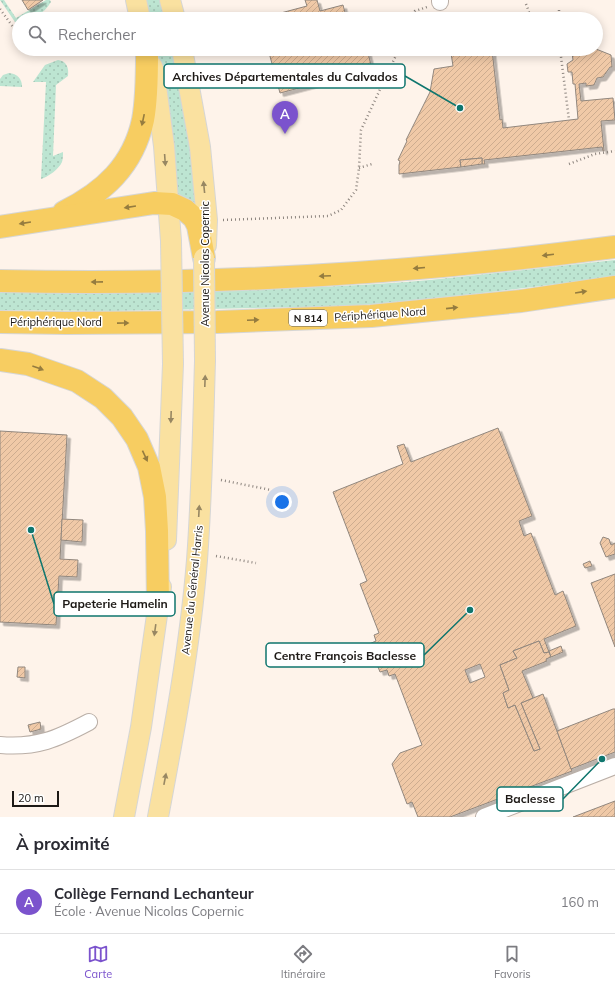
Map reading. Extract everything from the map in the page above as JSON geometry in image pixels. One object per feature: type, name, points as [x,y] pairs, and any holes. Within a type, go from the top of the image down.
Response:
[{"type":"highway","points":[[50,219],[82,203],[98,192],[118,173],[130,155],[143,121],[147,56]]},
{"type":"highway","points":[[0,227],[168,202],[185,210],[194,218],[204,246]]},
{"type":"highway","points":[[0,281],[60,283],[259,280],[349,275],[489,262],[615,247]]},
{"type":"highway","name":"Périphérique Nord","points":[[0,322],[217,322],[371,316],[521,301],[615,287]]},
{"type":"highway","points":[[0,360],[28,364],[77,382],[103,398],[122,416],[137,439],[150,467],[155,497],[158,604]]},
{"type":"main road","points":[[136,0],[139,12]]},
{"type":"main road","points":[[170,0],[173,12]]},
{"type":"main road","points":[[124,817],[141,728],[165,552],[173,364],[171,241],[164,146],[154,71],[149,56]]},
{"type":"main road","name":"Avenue Nicolas Copernic","points":[[183,56],[200,147],[206,220],[204,246],[205,361]]},
{"type":"main road","name":"Avenue du Général Harris","points":[[158,817],[174,736],[187,649],[196,561],[205,361]]},
{"type":"street","points":[[0,745],[18,747],[33,745],[70,732],[89,722]]},
{"type":"street","points":[[484,817],[615,766]]},
{"type":"path","points":[[526,4],[529,12]]},
{"type":"path","points":[[559,7],[559,12]]},
{"type":"path","points":[[0,9],[12,26]]},
{"type":"path","points":[[219,220],[328,216],[341,210],[356,190],[361,130],[396,56]]},
{"type":"path","points":[[561,56],[569,120]]},
{"type":"path","points":[[569,164],[595,154],[615,151]]},
{"type":"path","points":[[359,168],[372,164]]},
{"type":"path","points":[[221,480],[271,490]]},
{"type":"path","points":[[216,556],[256,563]]},
{"type":"green space","points":[[0,0],[4,0],[12,12],[12,18]]},
{"type":"green space","points":[[46,0],[50,0],[51,2],[42,12],[26,12]]},
{"type":"green space","points":[[144,0],[166,0],[169,12],[147,12]]},
{"type":"green space","points":[[155,56],[179,56],[203,222],[178,200]]},
{"type":"green space","points":[[58,60],[67,65],[68,76],[56,85],[53,156],[63,152],[63,160],[61,165],[56,170],[50,175],[41,179],[46,82],[33,82],[45,65]]},
{"type":"green space","points":[[9,73],[18,77],[21,81],[22,87],[0,86],[0,79],[3,75]]},
{"type":"green space","points":[[615,260],[615,277],[474,294],[355,306],[113,311],[0,310],[0,290],[203,290],[355,285],[432,280]]},
{"type":"building","points":[[22,0],[43,0],[28,10]]},
{"type":"building","points":[[305,0],[317,0],[320,11],[343,5],[345,12],[284,12],[307,6]]},
{"type":"building","points":[[603,52],[611,55],[612,67],[610,67],[603,77],[597,78],[594,85],[586,86],[586,83],[579,84],[581,101],[613,98],[615,120],[601,121],[604,151],[602,147],[484,160],[485,164],[482,164],[482,158],[460,160],[461,167],[399,174],[400,161],[398,160],[407,141],[406,140],[430,92],[434,69],[453,66],[451,56],[493,56],[500,120],[502,119],[503,128],[578,119],[575,84],[573,84],[572,72],[568,72],[567,64],[573,60],[572,56],[603,56]]},
{"type":"building","points":[[270,56],[369,56],[372,69],[280,93]]},
{"type":"building","points":[[482,158],[482,164],[461,167],[460,160]]},
{"type":"building","points":[[498,428],[532,516],[519,521],[524,536],[531,533],[555,595],[563,591],[576,626],[544,639],[549,652],[544,653],[539,641],[513,651],[517,658],[500,665],[509,690],[503,693],[508,708],[515,705],[534,751],[540,749],[521,703],[543,694],[572,771],[450,817],[418,817],[412,802],[407,804],[392,764],[400,753],[422,745],[395,674],[389,676],[387,670],[380,672],[369,644],[376,641],[374,635],[379,633],[360,584],[367,581],[333,492],[403,464],[397,446],[404,444],[411,462]],"holes":[[[480,664],[485,677],[470,683],[465,670]]]},
{"type":"building","points":[[0,431],[67,435],[60,559],[78,560],[77,577],[59,576],[56,625],[0,622]]},
{"type":"building","points":[[62,519],[83,520],[82,542],[61,540]]},
{"type":"building","points":[[603,537],[609,539],[611,545],[615,543],[615,554],[606,557],[600,543]]},
{"type":"building","points":[[590,561],[592,566],[585,568],[583,564]]},
{"type":"building","points":[[615,574],[615,647],[591,583]]},
{"type":"building","points":[[539,641],[544,653],[549,652],[551,657],[546,659],[547,661],[522,671],[533,698],[521,703],[540,749],[534,751],[515,705],[508,708],[503,693],[509,690],[500,665],[517,658],[513,651]]},
{"type":"building","points":[[561,646],[563,652],[551,657],[549,651]]},
{"type":"building","points":[[18,667],[25,667],[25,678],[17,677]]},
{"type":"building","points":[[615,709],[615,752],[571,769],[557,731]]},
{"type":"building","points":[[40,722],[41,729],[30,732],[28,725]]},
{"type":"building","points":[[615,801],[615,817],[573,817]]},
{"type":"place","name":"Archives Départementales du Calvados","points":[[460,108]]},
{"type":"place","name":"Collège Fernand Lechanteur","points":[[285,134]]},
{"type":"place","name":"Papeterie Hamelin","points":[[31,530]]},
{"type":"place","name":"Centre François Baclesse","points":[[470,610]]},
{"type":"place","name":"Baclesse","points":[[602,759]]}]
